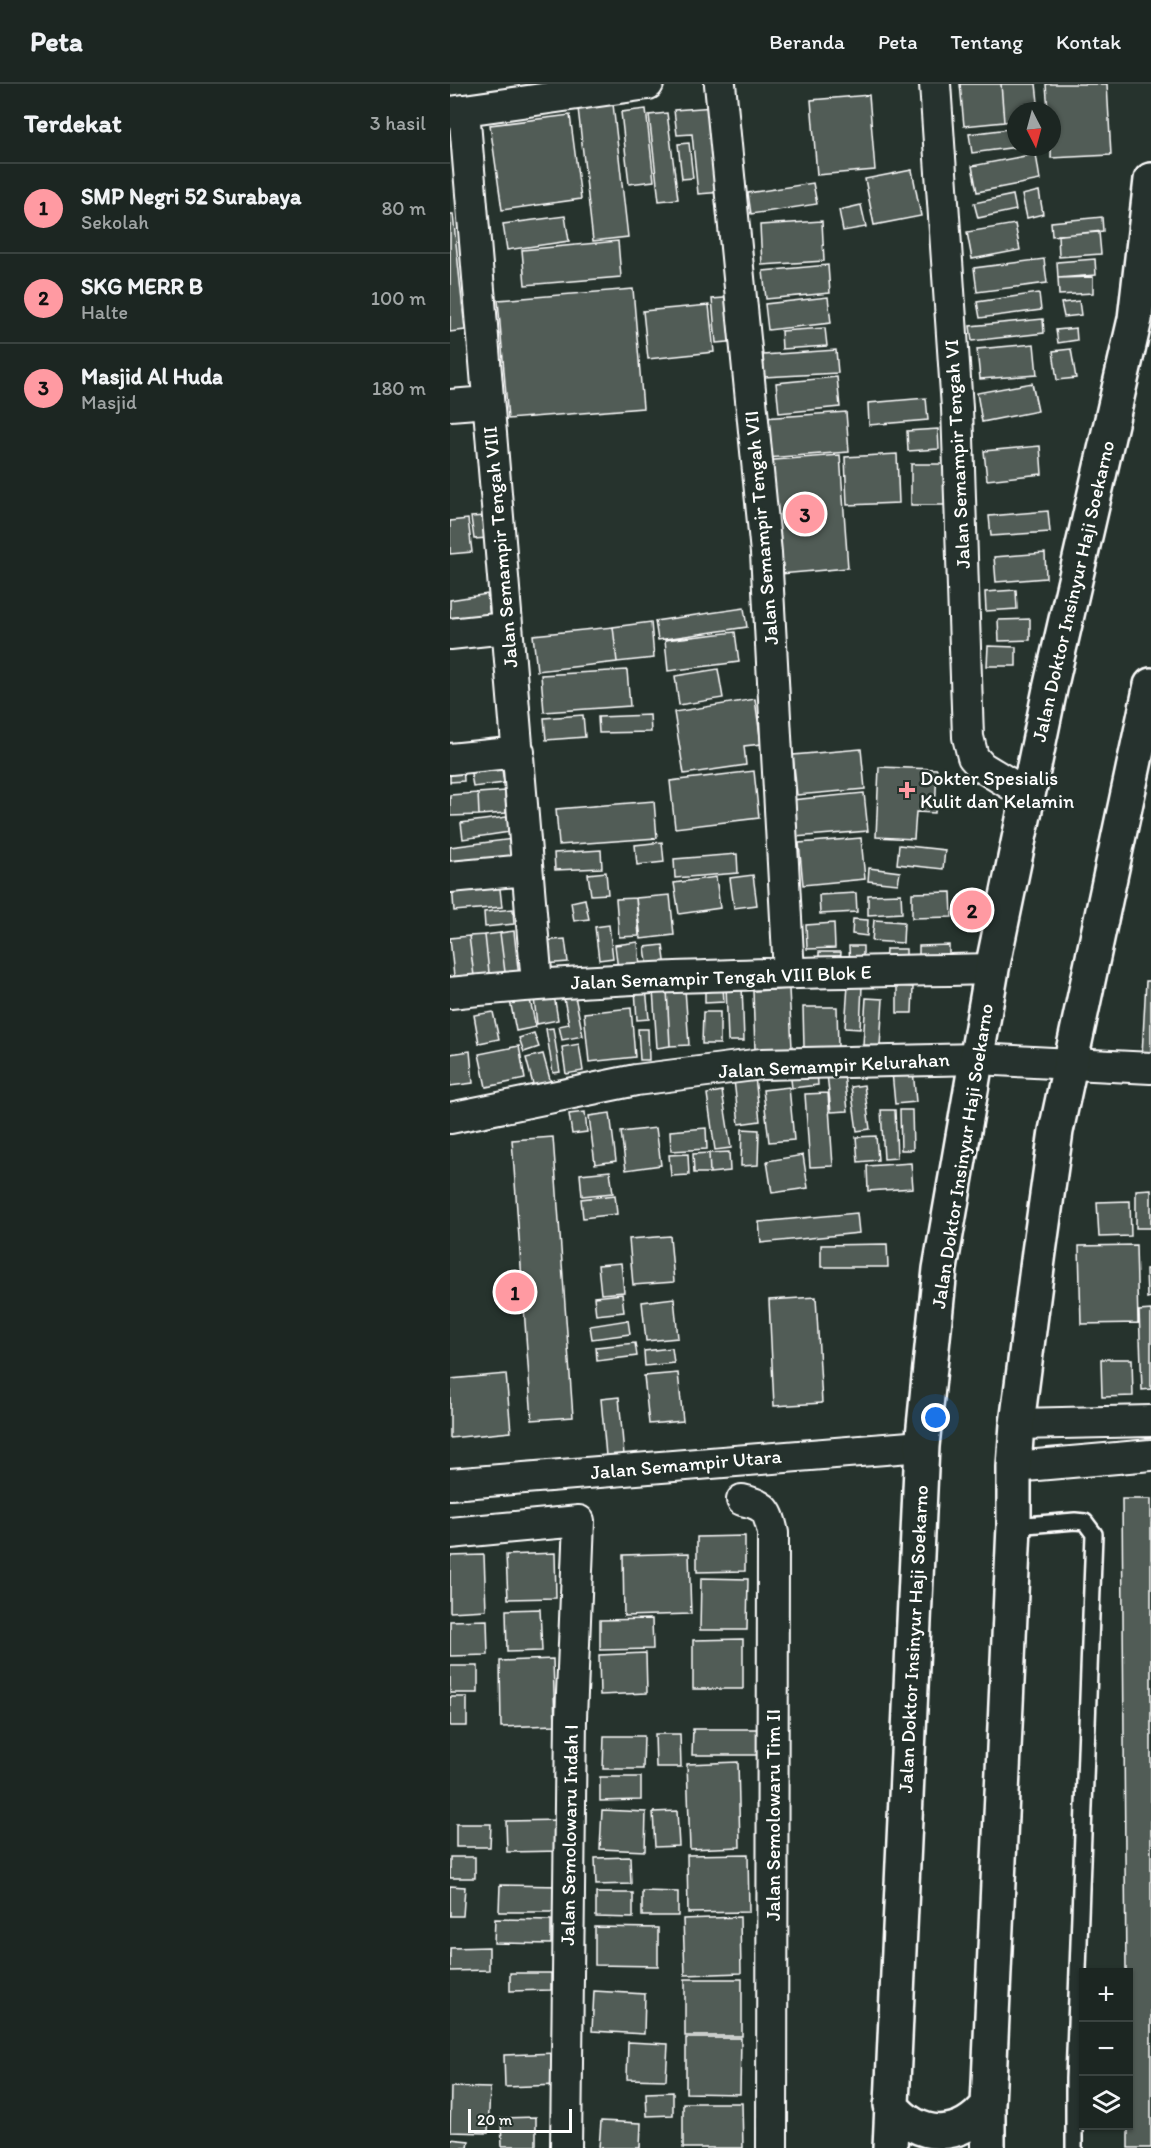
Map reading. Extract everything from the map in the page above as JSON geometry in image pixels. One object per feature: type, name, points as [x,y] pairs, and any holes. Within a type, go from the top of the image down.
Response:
[{"type":"main road","name":"Jalan Doktor Insinyur Haji Soekarno","points":[[890,2148],[922,1446],[940,1269],[992,969],[1050,689],[1135,319],[1151,180]]},
{"type":"main road","points":[[988,2148],[1017,1424],[1056,1131],[1151,685]]},
{"type":"main road","points":[[891,2105],[906,2122],[916,2127],[939,2132],[962,2127],[972,2122],[988,2104]]},
{"type":"street","name":"Jalan Semampir Tengah VII","points":[[720,84],[766,553],[789,973]]},
{"type":"street","name":"Jalan Semampir Tengah VI","points":[[934,84],[957,408],[968,737],[973,757],[982,767],[1028,795]]},
{"type":"street","points":[[457,111],[636,85]]},
{"type":"street","name":"Jalan Semampir Tengah VIII","points":[[457,111],[488,402],[537,984]]},
{"type":"street","points":[[450,405],[488,402]]},
{"type":"street","points":[[450,634],[506,628]]},
{"type":"street","points":[[450,759],[519,752]]},
{"type":"street","points":[[450,877],[527,870]]},
{"type":"street","name":"Jalan Semampir Tengah VIII Blok E","points":[[450,993],[537,984],[789,973],[992,969]]},
{"type":"street","name":"Jalan Semampir Kelurahan","points":[[450,1118],[636,1080],[762,1064],[978,1059],[1151,1068]]},
{"type":"street","points":[[1017,1424],[1151,1421]]},
{"type":"street","name":"Jalan Semampir Utara","points":[[450,1484],[922,1446]]},
{"type":"street","points":[[1014,1467],[1151,1455]]},
{"type":"street","name":"Jalan Semolowaru Tim II","points":[[742,1500],[763,1507],[768,1514],[773,1533],[772,2148]]},
{"type":"street","name":"Jalan Semolowaru Indah I","points":[[450,1533],[579,1521],[571,1718],[566,2148]]},
{"type":"lane","points":[[1014,1526],[1076,1521],[1085,1522],[1094,1534],[1074,2079],[1074,2148]]},
{"type":"building","points":[[960,84],[1001,84],[1004,122],[964,126]]},
{"type":"building","points":[[1001,84],[1036,84],[1038,102],[1007,102],[1007,122],[1004,122]]},
{"type":"building","points":[[1046,84],[1107,84],[1111,155],[1051,158],[1051,156],[1061,156],[1061,102],[1047,102]]},
{"type":"building","points":[[869,95],[875,170],[817,175],[811,100]]},
{"type":"building","points":[[613,104],[628,237],[593,241],[578,108]]},
{"type":"building","points":[[714,107],[723,192],[698,194],[692,134],[677,135],[674,110]]},
{"type":"building","points":[[646,109],[654,181],[629,184],[621,112]]},
{"type":"building","points":[[667,113],[678,199],[659,201],[649,115]]},
{"type":"building","points":[[570,115],[581,199],[502,210],[490,125]]},
{"type":"building","points":[[1007,129],[1007,148],[972,153],[969,134]]},
{"type":"building","points":[[689,143],[693,178],[682,179],[678,144]]},
{"type":"building","points":[[1036,156],[1040,180],[977,192],[972,166]]},
{"type":"building","points":[[912,170],[921,216],[874,225],[865,179]]},
{"type":"building","points":[[813,183],[817,204],[751,214],[748,193]]},
{"type":"building","points":[[1039,191],[1043,214],[1027,218],[1022,195]]},
{"type":"building","points":[[1013,195],[1016,210],[978,218],[974,203]]},
{"type":"building","points":[[861,205],[866,227],[843,231],[839,210]]},
{"type":"building","points":[[450,214],[453,214],[465,330],[450,332]]},
{"type":"building","points":[[565,216],[569,241],[507,250],[503,224]]},
{"type":"building","points":[[1102,217],[1103,231],[1052,236],[1051,222]]},
{"type":"building","points":[[822,221],[824,261],[762,265],[760,225]]},
{"type":"building","points":[[1015,224],[1020,250],[972,259],[967,232]]},
{"type":"building","points":[[1099,232],[1101,254],[1059,257],[1058,235]]},
{"type":"building","points":[[618,241],[621,277],[525,285],[522,250]]},
{"type":"building","points":[[1044,259],[1047,283],[977,292],[974,268]]},
{"type":"building","points":[[1095,259],[1096,275],[1058,278],[1057,262]]},
{"type":"building","points":[[828,265],[830,293],[766,299],[763,271]]},
{"type":"building","points":[[1093,277],[1093,293],[1059,295],[1058,278]]},
{"type":"building","points":[[633,289],[643,408],[508,419],[498,300]]},
{"type":"building","points":[[1039,293],[1041,310],[980,318],[977,302]]},
{"type":"building","points":[[736,297],[740,341],[716,343],[712,299]]},
{"type":"building","points":[[828,297],[831,323],[768,330],[765,304]]},
{"type":"building","points":[[1079,301],[1081,315],[1064,317],[1061,303]]},
{"type":"building","points":[[709,305],[714,352],[648,359],[643,311]]},
{"type":"building","points":[[1043,319],[1044,333],[972,341],[970,326]]},
{"type":"building","points":[[825,328],[827,346],[782,349],[781,331]]},
{"type":"building","points":[[1076,328],[1077,340],[1058,343],[1056,330]]},
{"type":"building","points":[[1034,344],[1037,375],[980,379],[977,349]]},
{"type":"building","points":[[1071,349],[1076,378],[1057,380],[1053,351]]},
{"type":"building","points":[[836,350],[838,373],[764,377],[763,355]]},
{"type":"building","points":[[837,377],[840,407],[779,413],[776,383]]},
{"type":"building","points":[[1032,383],[1038,411],[982,422],[977,393]]},
{"type":"building","points":[[926,398],[928,420],[869,425],[868,403]]},
{"type":"building","points":[[846,412],[849,452],[766,458],[763,418]]},
{"type":"building","points":[[938,429],[939,449],[908,451],[907,431]]},
{"type":"building","points":[[1040,446],[1042,474],[987,480],[984,451]]},
{"type":"building","points":[[897,454],[899,503],[847,505],[845,457]]},
{"type":"building","points":[[840,455],[848,568],[769,575],[761,461]]},
{"type":"building","points":[[911,464],[951,464],[951,505],[911,505]]},
{"type":"building","points":[[1048,511],[1050,532],[991,536],[989,516]]},
{"type":"building","points":[[485,516],[488,538],[474,539],[471,517]]},
{"type":"building","points":[[468,519],[472,552],[450,554],[450,521]]},
{"type":"building","points":[[1045,553],[1046,578],[996,582],[994,557]]},
{"type":"building","points":[[1016,590],[1017,609],[986,611],[985,592]]},
{"type":"building","points":[[487,594],[490,618],[450,623],[450,600]]},
{"type":"building","points":[[744,608],[747,627],[658,640],[655,621]]},
{"type":"building","points":[[1030,619],[1030,640],[999,641],[998,620]]},
{"type":"building","points":[[651,622],[654,658],[617,662],[613,627]]},
{"type":"building","points":[[613,627],[617,662],[537,671],[533,635]]},
{"type":"building","points":[[735,632],[739,662],[668,671],[665,640]]},
{"type":"building","points":[[988,646],[1016,647],[1016,666],[987,666]]},
{"type":"building","points":[[718,669],[723,698],[679,705],[675,676]]},
{"type":"building","points":[[627,670],[630,706],[544,712],[541,675]]},
{"type":"building","points":[[755,699],[761,744],[744,746],[746,765],[684,774],[674,712]]},
{"type":"building","points":[[583,715],[585,737],[546,740],[544,718]]},
{"type":"building","points":[[650,715],[651,732],[599,733],[598,717]]},
{"type":"building","points":[[861,749],[865,789],[797,795],[793,755]]},
{"type":"building","points":[[501,763],[504,783],[473,787],[470,767]]},
{"type":"building","points":[[463,765],[464,781],[450,782],[450,766]]},
{"type":"building","name":"Dokter Spesialis Kulit dan Kelamin","points":[[879,767],[937,769],[935,813],[916,812],[914,839],[876,837]]},
{"type":"building","points":[[754,771],[759,818],[675,828],[670,781]]},
{"type":"building","points":[[505,791],[506,813],[479,815],[478,793]]},
{"type":"building","points":[[478,793],[479,815],[450,816],[450,795]]},
{"type":"building","points":[[864,793],[868,831],[795,837],[791,800]]},
{"type":"building","points":[[654,801],[657,838],[559,845],[556,809]]},
{"type":"building","points":[[514,816],[516,831],[463,839],[461,823]]},
{"type":"building","points":[[861,838],[865,879],[803,885],[799,843]]},
{"type":"building","points":[[513,839],[516,863],[450,872],[450,847]]},
{"type":"building","points":[[662,842],[664,862],[637,865],[635,845]]},
{"type":"building","points":[[899,845],[945,850],[943,869],[897,864]]},
{"type":"building","points":[[601,850],[602,868],[555,870],[554,853]]},
{"type":"building","points":[[737,854],[738,873],[675,878],[674,859]]},
{"type":"building","points":[[869,868],[900,872],[898,884],[868,881]]},
{"type":"building","points":[[606,872],[608,894],[591,895],[588,874]]},
{"type":"building","points":[[753,875],[757,905],[734,908],[730,878]]},
{"type":"building","points":[[716,877],[720,908],[679,914],[674,883]]},
{"type":"building","points":[[499,880],[502,907],[454,911],[452,884]]},
{"type":"building","points":[[951,892],[952,917],[912,918],[912,893]]},
{"type":"building","points":[[856,893],[857,912],[820,914],[819,895]]},
{"type":"building","points":[[901,894],[902,913],[868,915],[868,895]]},
{"type":"building","points":[[670,895],[674,935],[641,939],[636,898]]},
{"type":"building","points":[[636,898],[639,936],[619,937],[616,899]]},
{"type":"building","points":[[585,899],[589,919],[574,921],[571,902]]},
{"type":"building","points":[[513,909],[514,924],[485,927],[484,912]]},
{"type":"building","points":[[853,919],[868,920],[867,936],[852,934]]},
{"type":"building","points":[[874,920],[904,922],[903,943],[872,941]]},
{"type":"building","points":[[834,923],[835,948],[807,949],[806,925]]},
{"type":"building","points":[[609,925],[613,958],[599,960],[595,927]]},
{"type":"building","points":[[514,931],[519,978],[506,980],[500,933]]},
{"type":"building","points":[[500,933],[506,980],[490,982],[485,935]]},
{"type":"building","points":[[485,935],[490,982],[475,984],[469,936]]},
{"type":"building","points":[[469,936],[475,984],[455,986],[450,938]]},
{"type":"building","points":[[565,939],[568,962],[544,964],[542,941]]},
{"type":"building","points":[[638,942],[640,967],[618,970],[615,945]]},
{"type":"building","points":[[663,945],[666,968],[648,970],[645,947]]},
{"type":"building","points":[[949,945],[949,964],[919,965],[919,946]]},
{"type":"building","points":[[849,946],[863,946],[863,966],[850,966]]},
{"type":"building","points":[[886,949],[906,949],[906,967],[885,966]]},
{"type":"building","points":[[819,952],[841,952],[840,965],[819,965]]},
{"type":"building","points":[[1146,981],[1151,981],[1151,1056],[1142,1055]]},
{"type":"building","points":[[742,985],[744,1041],[728,1041],[726,986]]},
{"type":"building","points":[[848,985],[862,986],[860,1029],[845,1028]]},
{"type":"building","points":[[723,986],[724,1002],[705,1003],[705,987]]},
{"type":"building","points":[[897,986],[913,987],[912,1013],[897,1013]]},
{"type":"building","points":[[646,988],[649,1019],[637,1020],[635,989]]},
{"type":"building","points":[[667,989],[685,989],[689,1045],[670,1046]]},
{"type":"building","points":[[667,989],[670,1046],[657,1048],[653,990]]},
{"type":"building","points":[[789,989],[792,1048],[755,1050],[753,991]]},
{"type":"building","points":[[528,991],[536,1027],[516,1031],[509,995]]},
{"type":"building","points":[[554,995],[558,1020],[537,1024],[534,998]]},
{"type":"building","points":[[575,996],[583,1036],[562,1040],[559,1026],[569,1024],[564,999]]},
{"type":"building","points":[[866,998],[883,999],[880,1046],[863,1045]]},
{"type":"building","points":[[803,1007],[837,1007],[838,1047],[804,1047]]},
{"type":"building","points":[[631,1008],[635,1057],[589,1062],[584,1013]]},
{"type":"building","points":[[493,1012],[499,1039],[479,1043],[474,1015]]},
{"type":"building","points":[[703,1012],[720,1012],[720,1044],[702,1044]]},
{"type":"building","points":[[553,1028],[560,1072],[553,1073],[546,1029]]},
{"type":"building","points":[[638,1029],[648,1029],[649,1060],[640,1060]]},
{"type":"building","points":[[534,1033],[539,1047],[524,1052],[519,1038]]},
{"type":"building","points":[[579,1044],[583,1071],[566,1074],[562,1047]]},
{"type":"building","points":[[519,1046],[525,1079],[486,1087],[479,1054]]},
{"type":"building","points":[[470,1051],[473,1083],[450,1086],[450,1054]]},
{"type":"building","points":[[543,1054],[551,1083],[534,1088],[526,1058]]},
{"type":"building","points":[[754,1068],[760,1121],[739,1124],[733,1071]]},
{"type":"building","points":[[817,1069],[818,1085],[792,1088],[790,1071]]},
{"type":"building","points":[[913,1070],[916,1102],[895,1104],[892,1072]]},
{"type":"building","points":[[844,1073],[848,1111],[831,1112],[827,1074]]},
{"type":"building","points":[[864,1085],[870,1129],[857,1131],[851,1087]]},
{"type":"building","points":[[789,1087],[794,1140],[769,1142],[763,1090]]},
{"type":"building","points":[[722,1091],[731,1148],[715,1150],[707,1094]]},
{"type":"building","points":[[828,1093],[833,1166],[810,1167],[805,1094]]},
{"type":"building","points":[[881,1110],[895,1110],[897,1158],[884,1159]]},
{"type":"building","points":[[900,1110],[912,1110],[913,1150],[901,1150]]},
{"type":"building","points":[[585,1112],[587,1132],[572,1134],[569,1114]]},
{"type":"building","points":[[610,1113],[616,1161],[595,1164],[589,1116]]},
{"type":"building","points":[[656,1128],[661,1165],[626,1170],[621,1132]]},
{"type":"building","points":[[706,1128],[707,1149],[671,1151],[670,1131]]},
{"type":"building","points":[[742,1129],[759,1130],[758,1165],[741,1166]]},
{"type":"building","points":[[876,1136],[878,1160],[858,1162],[856,1137]]},
{"type":"building","points":[[553,1137],[573,1417],[532,1420],[512,1140]]},
{"type":"building","points":[[729,1152],[730,1171],[710,1173],[709,1153]]},
{"type":"building","points":[[709,1153],[710,1173],[694,1173],[693,1154]]},
{"type":"building","points":[[688,1154],[689,1175],[671,1176],[669,1155]]},
{"type":"building","points":[[803,1155],[808,1188],[772,1193],[767,1161]]},
{"type":"building","points":[[911,1163],[913,1188],[868,1191],[867,1166]]},
{"type":"building","points":[[610,1171],[613,1193],[582,1196],[580,1174]]},
{"type":"building","points":[[1151,1189],[1151,1228],[1136,1228],[1136,1190]]},
{"type":"building","points":[[615,1195],[617,1214],[583,1218],[581,1199]]},
{"type":"building","points":[[1130,1201],[1131,1236],[1099,1237],[1097,1202]]},
{"type":"building","points":[[857,1213],[859,1233],[761,1243],[759,1222]]},
{"type":"building","points":[[670,1236],[674,1282],[633,1285],[629,1239]]},
{"type":"building","points":[[887,1244],[888,1267],[821,1267],[821,1245]]},
{"type":"building","points":[[1136,1245],[1138,1323],[1081,1324],[1079,1246]]},
{"type":"building","points":[[621,1263],[624,1292],[601,1294],[598,1265]]},
{"type":"building","points":[[1146,1269],[1151,1269],[1151,1297],[1147,1298]]},
{"type":"building","points":[[622,1294],[624,1312],[596,1315],[594,1297]]},
{"type":"building","points":[[816,1297],[822,1403],[774,1406],[769,1300]]},
{"type":"building","points":[[674,1298],[678,1338],[646,1341],[642,1302]]},
{"type":"building","points":[[1151,1310],[1151,1389],[1142,1390],[1139,1311]]},
{"type":"building","points":[[628,1320],[630,1334],[592,1339],[590,1326]]},
{"type":"building","points":[[635,1343],[637,1356],[597,1361],[596,1347]]},
{"type":"building","points":[[672,1348],[674,1363],[645,1366],[644,1351]]},
{"type":"building","points":[[1101,1359],[1132,1359],[1133,1396],[1102,1397]]},
{"type":"building","points":[[678,1373],[683,1421],[649,1424],[644,1376]]},
{"type":"building","points":[[506,1374],[511,1432],[450,1438],[450,1379]]},
{"type":"building","points":[[619,1397],[624,1455],[606,1456],[601,1399]]},
{"type":"building","points":[[1122,1499],[1151,1499],[1151,2148],[1128,2148],[1128,2130],[1133,2130],[1133,1968],[1126,1968]]},
{"type":"building","points":[[745,1536],[745,1571],[697,1572],[697,1537]]},
{"type":"building","points":[[555,1553],[556,1598],[508,1599],[506,1555]]},
{"type":"building","points":[[689,1553],[691,1614],[624,1616],[623,1555]]},
{"type":"building","points":[[484,1555],[486,1610],[450,1612],[450,1556]]},
{"type":"building","points":[[701,1578],[748,1579],[747,1630],[700,1630]]},
{"type":"building","points":[[540,1609],[542,1651],[507,1652],[506,1610]]},
{"type":"building","points":[[652,1619],[653,1649],[600,1650],[600,1620]]},
{"type":"building","points":[[487,1620],[488,1655],[450,1656],[450,1621]]},
{"type":"building","points":[[743,1639],[743,1689],[693,1689],[693,1640]]},
{"type":"building","points":[[646,1653],[647,1693],[600,1695],[599,1655]]},
{"type":"building","points":[[553,1659],[555,1725],[501,1727],[500,1661]]},
{"type":"building","points":[[450,1666],[478,1666],[478,1693],[450,1693]]},
{"type":"building","points":[[450,1697],[467,1697],[467,1726],[450,1726]]},
{"type":"building","points":[[693,1729],[762,1729],[762,1755],[692,1755]]},
{"type":"building","points":[[655,1734],[680,1734],[681,1767],[656,1767]]},
{"type":"building","points":[[604,1736],[644,1736],[643,1769],[603,1769]]},
{"type":"building","points":[[738,1762],[740,1847],[690,1849],[687,1764]]},
{"type":"building","points":[[600,1777],[641,1777],[641,1800],[600,1801]]},
{"type":"building","points":[[602,1810],[646,1812],[645,1851],[600,1849]]},
{"type":"building","points":[[677,1811],[679,1846],[655,1847],[653,1812]]},
{"type":"building","points":[[560,1820],[561,1851],[507,1852],[506,1821]]},
{"type":"building","points":[[456,1824],[491,1824],[490,1847],[456,1847]]},
{"type":"building","points":[[748,1854],[749,1912],[688,1913],[687,1855]]},
{"type":"building","points":[[450,1857],[475,1857],[475,1878],[450,1878]]},
{"type":"building","points":[[630,1857],[631,1884],[596,1885],[595,1858]]},
{"type":"building","points":[[500,1885],[563,1886],[562,1912],[499,1912]]},
{"type":"building","points":[[450,1886],[465,1887],[463,1916],[450,1916]]},
{"type":"building","points":[[642,1891],[678,1892],[678,1916],[642,1916]]},
{"type":"building","points":[[596,1893],[633,1893],[633,1918],[596,1917]]},
{"type":"building","points":[[740,1917],[741,1973],[685,1975],[683,1919]]},
{"type":"building","points":[[495,1919],[551,1920],[551,1944],[494,1943]]},
{"type":"building","points":[[595,1927],[658,1928],[658,1966],[595,1965]]},
{"type":"building","points":[[489,1947],[489,1970],[450,1971],[450,1948]]},
{"type":"building","points":[[510,1973],[551,1973],[551,1990],[510,1991]]},
{"type":"building","points":[[685,1979],[742,1979],[742,2036],[685,2036]]},
{"type":"building","points":[[594,1991],[645,1994],[644,2034],[592,2031]]},
{"type":"building","points":[[686,2038],[741,2038],[740,2094],[686,2093]]},
{"type":"building","points":[[628,2042],[668,2044],[666,2080],[627,2079]]},
{"type":"building","points":[[556,2053],[558,2085],[505,2087],[504,2055]]},
{"type":"building","points":[[451,2087],[490,2088],[488,2133],[450,2132]]},
{"type":"building","points":[[673,2092],[673,2115],[647,2116],[646,2093]]},
{"type":"building","points":[[683,2103],[742,2103],[743,2148],[683,2148]]},
{"type":"building","points":[[536,2117],[536,2146],[502,2146],[501,2118]]},
{"type":"building","points":[[601,2121],[641,2123],[640,2148],[599,2148]]},
{"type":"building","points":[[450,2139],[469,2141],[468,2148],[450,2148]]},
{"type":"place","name":"Masjid Al Huda","points":[[805,514]]},
{"type":"place","name":"Dokter Spesialis Kulit dan Kelamin","points":[[907,790]]},
{"type":"place","name":"SKG MERR B","points":[[972,910]]},
{"type":"place","name":"SMP Negri 52 Surabaya","points":[[515,1292]]}]
